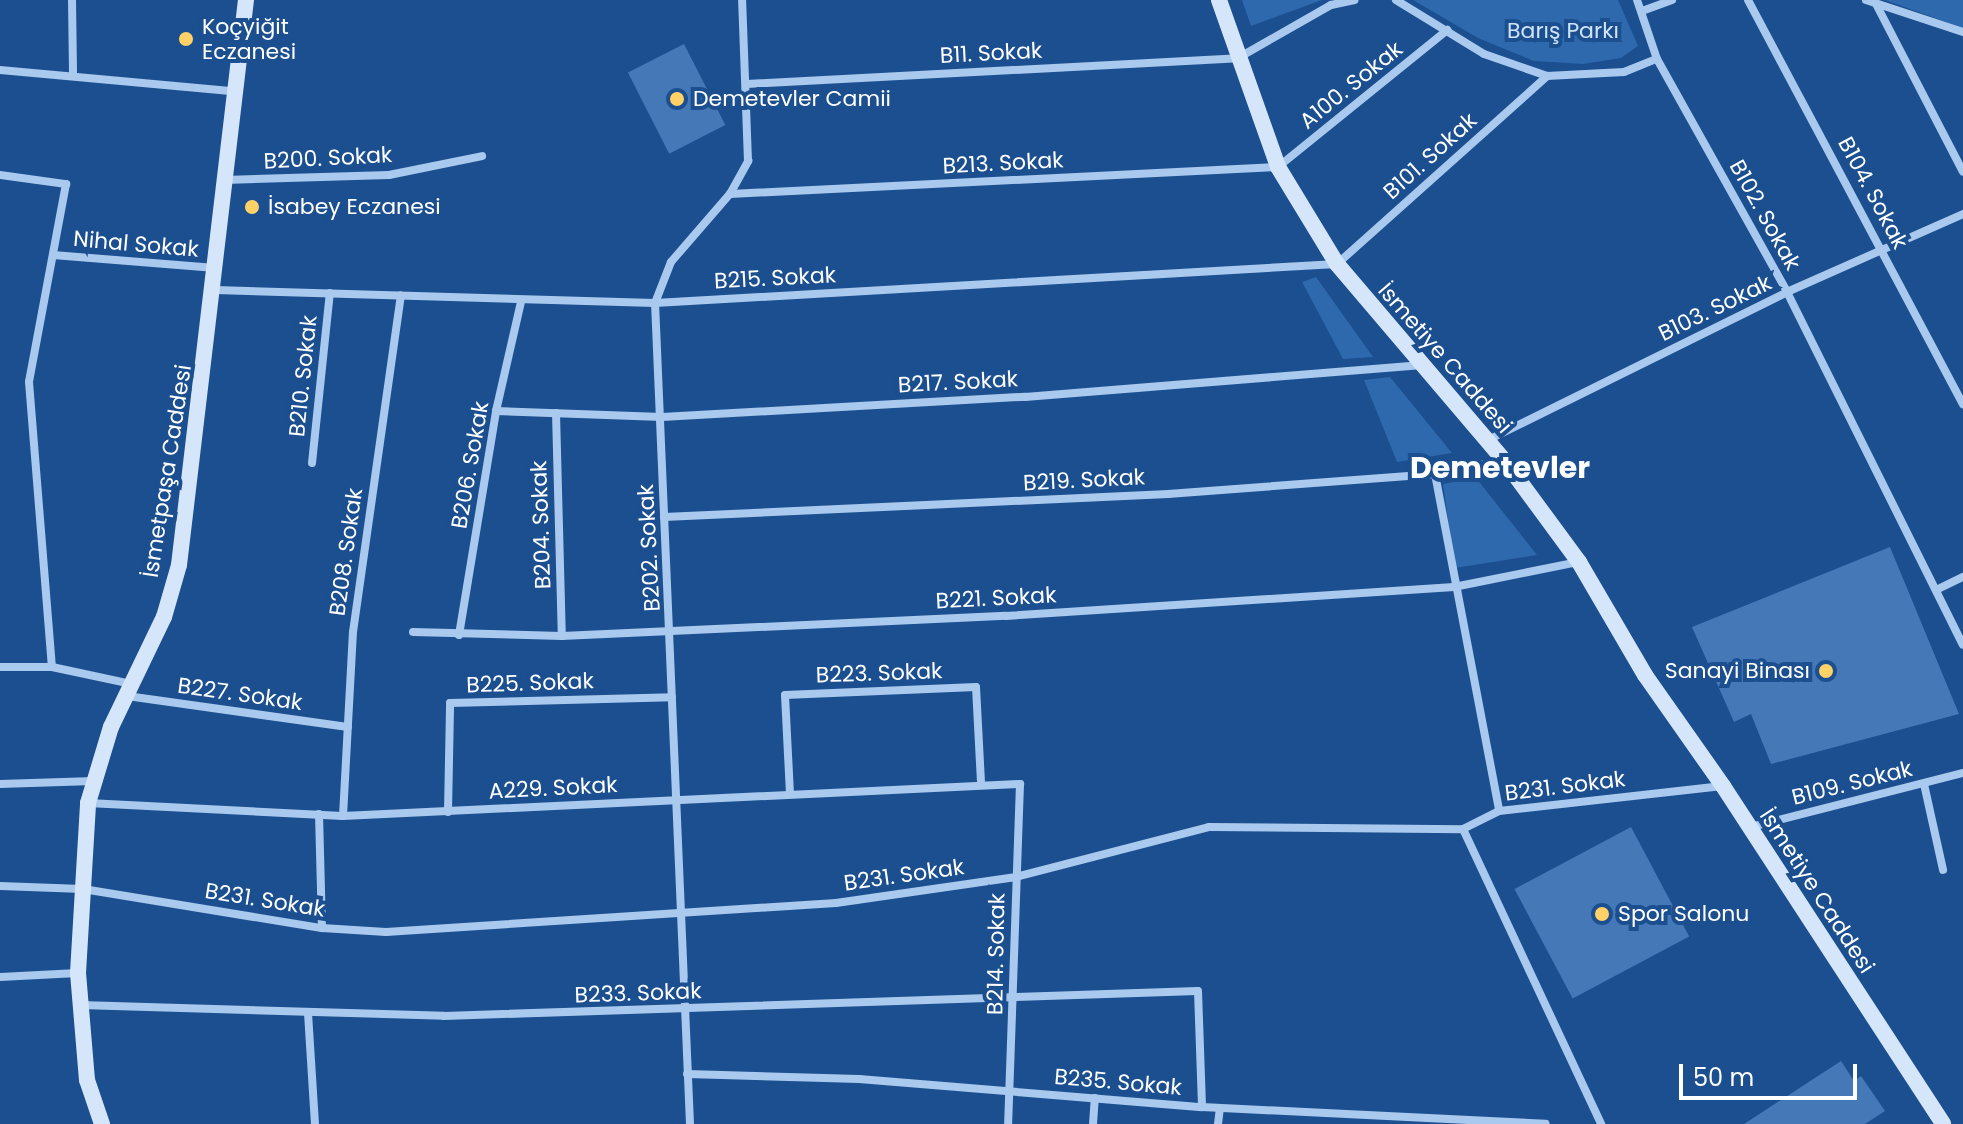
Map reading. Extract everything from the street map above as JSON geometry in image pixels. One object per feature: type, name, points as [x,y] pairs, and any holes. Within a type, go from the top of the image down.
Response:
[{"type":"main road","name":"İsmetpaşa Caddesi","points":[[102,1124],[87,1080],[78,973],[88,803],[129,690],[164,617],[179,565],[215,290],[223,180],[246,0]]},
{"type":"main road","name":"İsmetiye Caddesi","points":[[1219,0],[1278,167],[1337,264],[1504,460],[1579,562],[1645,675],[1723,786],[1943,1124]]},
{"type":"street","points":[[72,0],[73,76]]},
{"type":"street","name":"B202. Sokak","points":[[690,1124],[678,910],[671,633],[655,303],[671,262],[730,194],[748,161],[742,0]]},
{"type":"street","points":[[1238,58],[1331,5],[1354,0]]},
{"type":"street","points":[[1396,0],[1484,54],[1547,76],[1624,72],[1657,59]]},
{"type":"street","name":"B102. Sokak","points":[[1637,0],[1657,59],[1787,292],[1963,645]]},
{"type":"street","points":[[1642,11],[1672,0]]},
{"type":"street","name":"B104. Sokak","points":[[1748,0],[1963,404]]},
{"type":"street","points":[[1870,1],[1963,32]]},
{"type":"street","points":[[1870,1],[1963,172]]},
{"type":"street","name":"A100. Sokak","points":[[1278,167],[1447,30]]},
{"type":"street","name":"B11. Sokak","points":[[747,84],[1238,58]]},
{"type":"street","points":[[0,70],[233,91]]},
{"type":"street","name":"B101. Sokak","points":[[1337,264],[1547,76]]},
{"type":"street","name":"B200. Sokak","points":[[223,180],[389,175],[482,156]]},
{"type":"street","name":"B213. Sokak","points":[[730,194],[1278,167]]},
{"type":"street","points":[[0,175],[66,184],[29,382],[52,667]]},
{"type":"street","name":"B103. Sokak","points":[[1487,441],[1787,292],[1963,214]]},
{"type":"street","name":"Nihal Sokak","points":[[53,255],[216,268]]},
{"type":"street","name":"B215. Sokak","points":[[215,290],[521,302],[655,303],[1337,264]]},
{"type":"street","name":"B210. Sokak","points":[[312,463],[330,293]]},
{"type":"street","name":"B208. Sokak","points":[[343,816],[353,632],[401,295]]},
{"type":"street","name":"B206. Sokak","points":[[459,635],[496,411],[521,302]]},
{"type":"street","name":"B217. Sokak","points":[[496,411],[662,417],[1025,397],[1421,364]]},
{"type":"street","name":"B204. Sokak","points":[[556,413],[562,636]]},
{"type":"street","name":"B219. Sokak","points":[[664,517],[1168,494],[1435,474],[1504,460]]},
{"type":"street","points":[[1435,474],[1454,587],[1499,811]]},
{"type":"street","name":"B221. Sokak","points":[[413,632],[562,636],[671,633],[1454,587],[1579,562]]},
{"type":"street","points":[[1936,590],[1963,577]]},
{"type":"street","name":"B227. Sokak","points":[[0,667],[52,667],[129,690],[348,727]]},
{"type":"street","name":"B223. Sokak","points":[[790,794],[785,695],[976,687],[981,784]]},
{"type":"street","name":"B225. Sokak","points":[[448,812],[450,703],[672,697]]},
{"type":"street","name":"B109. Sokak","points":[[1750,827],[1963,773]]},
{"type":"street","points":[[0,784],[94,781]]},
{"type":"street","name":"A229. Sokak","points":[[88,803],[343,816],[1020,784]]},
{"type":"street","name":"B214. Sokak","points":[[1008,1124],[1020,784]]},
{"type":"street","points":[[1924,784],[1943,870]]},
{"type":"street","name":"B231. Sokak","points":[[0,886],[83,889],[322,928],[386,932],[678,910],[836,903],[1016,877],[1209,827],[1463,829],[1499,811],[1723,786]]},
{"type":"street","points":[[319,814],[322,928]]},
{"type":"street","points":[[1463,829],[1601,1124]]},
{"type":"street","points":[[0,977],[78,973]]},
{"type":"street","name":"B233. Sokak","points":[[80,1005],[444,1016],[684,1010],[1014,994],[1198,991],[1202,1107]]},
{"type":"street","points":[[308,1013],[315,1124]]},
{"type":"street","name":"B235. Sokak","points":[[687,1074],[1010,1091],[1420,1122],[1546,1124]]},
{"type":"street","points":[[1093,1124],[1095,1098]]},
{"type":"street","points":[[1218,1124],[1220,1108]]},
{"type":"street","points":[[1324,1114],[1324,1124]]},
{"type":"green space","points":[[1242,0],[1322,0],[1251,26]]},
{"type":"green space","name":"Barış Parkı","points":[[1413,0],[1618,0],[1638,46],[1621,58],[1583,64],[1534,61],[1478,38]]},
{"type":"green space","points":[[1885,0],[1963,0],[1963,28]]},
{"type":"green space","points":[[1316,277],[1373,357],[1343,359],[1302,282]]},
{"type":"green space","points":[[1390,377],[1452,453],[1397,462],[1364,380]]},
{"type":"green space","points":[[1476,478],[1537,555],[1455,568],[1443,484]]},
{"type":"building","name":"Demetevler Camii","points":[[684,44],[725,125],[669,154],[628,73]]},
{"type":"building","name":"Sanayi Binası","points":[[1890,547],[1959,714],[1771,764],[1751,714],[1734,722],[1692,627]]},
{"type":"building","name":"Spor Salonu","points":[[1631,827],[1689,936],[1573,998],[1514,889]]},
{"type":"building","points":[[1841,1061],[1854,1081],[1861,1076],[1885,1111],[1865,1124],[1744,1124]]},
{"type":"place","name":"Koçyiğit Eczanesi","points":[[186,39]]},
{"type":"place","name":"Demetevler Camii","points":[[677,99]]},
{"type":"place","name":"İsabey Eczanesi","points":[[252,207]]},
{"type":"place","name":"Sanayi Binası","points":[[1826,671]]},
{"type":"place","name":"Spor Salonu","points":[[1602,914]]},
{"type":"district","name":"Demetevler","points":[[1500,468]]}]
